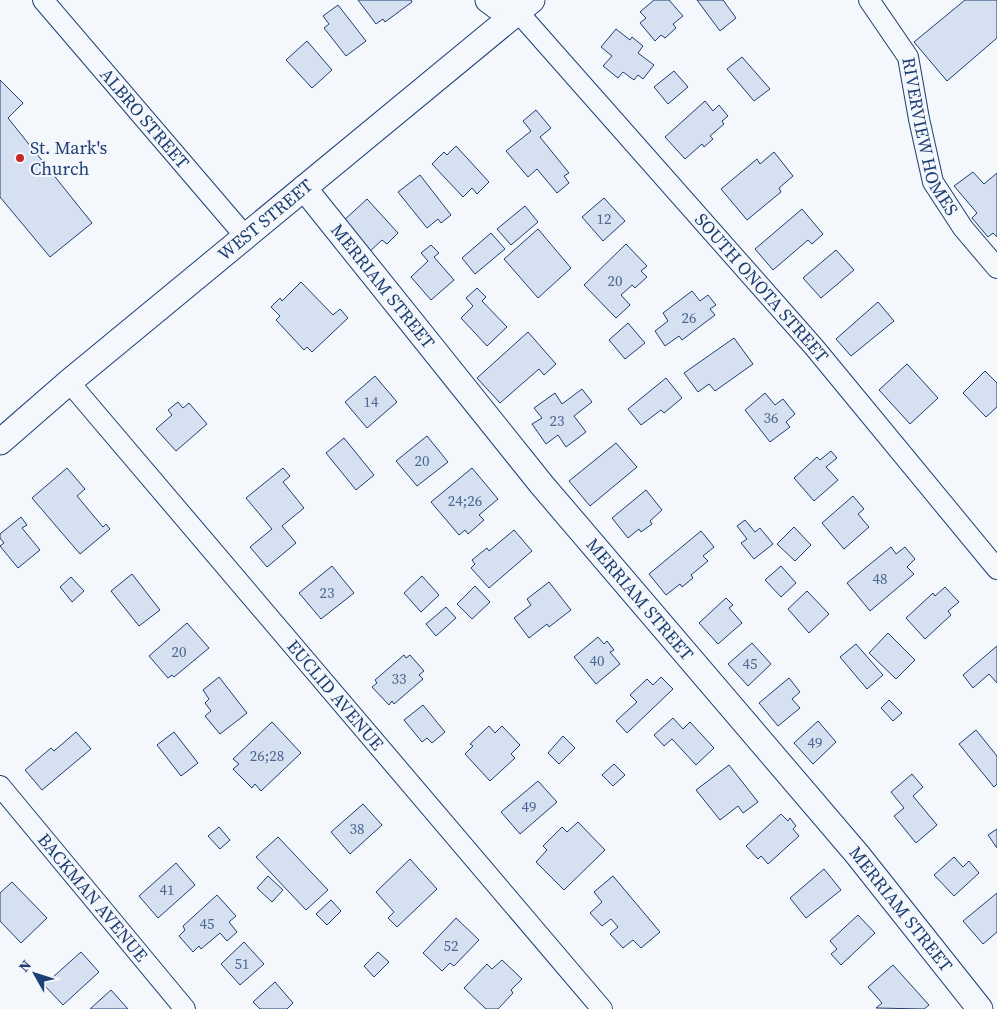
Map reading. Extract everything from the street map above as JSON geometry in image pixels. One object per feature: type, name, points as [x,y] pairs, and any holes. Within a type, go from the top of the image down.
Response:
[{"type":"street","name":"ALBRO STREET","points":[[44,0],[246,236]]},
{"type":"street","points":[[488,0],[496,6],[525,6]]},
{"type":"street","name":"RIVERVIEW HOMES","points":[[869,0],[908,57],[932,182],[963,228],[997,268]]},
{"type":"street","name":"WEST STREET","points":[[0,442],[69,382],[525,6]]},
{"type":"street","name":"SOUTH ONOTA STREET","points":[[525,6],[814,346],[997,570]]},
{"type":"street","name":"MERRIAM STREET","points":[[304,188],[542,485],[857,854],[980,1009]]},
{"type":"street","name":"EUCLID AVENUE","points":[[69,382],[602,1009]]},
{"type":"street","name":"BACKMAN AVENUE","points":[[0,786],[185,1009]]},
{"type":"building","points":[[358,0],[411,0],[412,2],[385,22],[383,19],[376,24]]},
{"type":"building","points":[[654,0],[669,0],[683,16],[673,24],[676,28],[665,38],[661,35],[655,41],[640,23],[646,18],[640,12]]},
{"type":"building","points":[[697,0],[723,0],[736,18],[720,31]]},
{"type":"building","points":[[965,0],[997,0],[997,38],[947,81],[914,42]]},
{"type":"building","points":[[338,5],[366,41],[346,56],[324,28],[329,24],[323,16]]},
{"type":"building","points":[[616,29],[630,40],[632,37],[643,46],[638,53],[654,65],[643,79],[638,75],[634,80],[623,72],[618,78],[603,66],[612,56],[601,47]]},
{"type":"building","points":[[307,41],[332,70],[312,88],[286,60]]},
{"type":"building","points":[[742,57],[770,89],[754,101],[727,69]]},
{"type":"building","points":[[674,71],[688,87],[668,104],[654,87]]},
{"type":"building","name":"St. Mark's Church","points":[[0,80],[23,103],[8,118],[92,223],[50,257],[0,197]]},
{"type":"building","points":[[705,101],[713,111],[719,105],[728,116],[722,121],[724,124],[710,136],[713,139],[704,147],[702,144],[685,159],[665,137]]},
{"type":"building","points":[[536,110],[551,128],[540,137],[569,173],[564,176],[569,183],[557,193],[537,169],[528,177],[506,151],[531,131],[523,121]]},
{"type":"building","points":[[456,146],[489,182],[477,194],[472,188],[463,197],[432,164],[444,152],[447,155]]},
{"type":"building","points":[[774,152],[793,176],[779,188],[781,192],[747,220],[721,189],[757,159],[760,164]]},
{"type":"building","points":[[973,172],[984,184],[997,173],[997,237],[993,233],[988,237],[972,218],[977,213],[954,186]]},
{"type":"building","points":[[420,175],[451,215],[441,223],[438,219],[427,228],[398,192]]},
{"type":"building","points":[[604,198],[625,221],[603,241],[582,217]]},
{"type":"building","points":[[367,199],[398,233],[387,244],[382,240],[368,253],[341,223]]},
{"type":"building","points":[[525,206],[538,222],[511,245],[497,229]]},
{"type":"building","points":[[802,209],[823,234],[812,244],[808,240],[773,270],[755,249]]},
{"type":"building","points":[[538,229],[571,268],[538,298],[504,259]]},
{"type":"building","points":[[491,233],[505,249],[475,274],[462,258]]},
{"type":"building","points":[[626,244],[647,266],[641,271],[647,277],[635,288],[632,285],[621,295],[630,305],[616,318],[584,285]]},
{"type":"building","points":[[431,245],[439,253],[434,257],[454,280],[431,300],[411,277],[428,261],[421,253]]},
{"type":"building","points":[[836,250],[854,270],[821,298],[803,278]]},
{"type":"building","points":[[301,282],[333,315],[340,309],[348,318],[312,352],[307,347],[304,350],[276,320],[280,316],[271,307],[280,298],[282,301]]},
{"type":"building","points":[[477,288],[486,297],[482,301],[507,327],[487,346],[461,318],[473,306],[466,298]]},
{"type":"building","points":[[692,291],[700,301],[708,295],[716,305],[710,309],[715,315],[682,340],[679,336],[665,346],[655,331],[668,321],[663,313]]},
{"type":"building","points":[[878,302],[894,321],[851,356],[836,339]]},
{"type":"building","points":[[628,323],[645,343],[625,359],[609,340]]},
{"type":"building","points":[[528,332],[556,364],[544,375],[539,369],[500,403],[477,378]]},
{"type":"building","points":[[734,338],[753,364],[715,391],[709,384],[698,392],[684,373]]},
{"type":"building","points":[[907,364],[938,398],[910,424],[879,390]]},
{"type":"building","points":[[985,371],[997,383],[997,407],[986,417],[963,393]]},
{"type":"building","points":[[375,376],[397,402],[367,428],[345,402]]},
{"type":"building","points":[[666,378],[682,398],[664,413],[661,410],[641,425],[628,409]]},
{"type":"building","points":[[582,389],[592,402],[574,416],[586,432],[566,447],[558,435],[546,444],[532,424],[542,418],[534,408],[555,393],[562,404]]},
{"type":"building","points":[[765,393],[775,405],[783,399],[795,414],[786,422],[790,427],[770,442],[745,410]]},
{"type":"building","points":[[178,402],[183,408],[189,403],[207,424],[176,451],[156,429],[172,415],[168,410]]},
{"type":"building","points":[[427,436],[448,462],[417,486],[396,461]]},
{"type":"building","points":[[344,438],[374,475],[356,490],[326,453]]},
{"type":"building","points":[[616,443],[637,467],[590,506],[569,481]]},
{"type":"building","points":[[831,451],[837,458],[826,467],[838,480],[814,501],[794,478],[817,457],[820,460]]},
{"type":"building","points":[[67,468],[85,489],[77,496],[103,527],[106,524],[110,529],[80,554],[32,498]]},
{"type":"building","points":[[283,468],[290,476],[283,482],[304,508],[282,526],[296,543],[267,567],[250,547],[272,529],[246,498]]},
{"type":"building","points":[[472,468],[498,499],[479,515],[484,520],[468,534],[465,530],[459,535],[431,502]]},
{"type":"building","points":[[646,490],[662,510],[650,521],[652,524],[641,532],[639,529],[628,538],[612,518]]},
{"type":"building","points":[[853,496],[864,509],[858,514],[869,527],[844,549],[822,523]]},
{"type":"building","points":[[21,517],[27,525],[22,528],[40,550],[18,568],[0,546],[4,543],[0,538],[0,534]]},
{"type":"building","points":[[745,520],[755,532],[760,528],[773,544],[754,559],[741,543],[747,539],[737,526]]},
{"type":"building","points":[[794,527],[811,545],[795,561],[777,544]]},
{"type":"building","points":[[514,530],[532,551],[489,588],[471,568],[475,564],[472,560],[487,548],[489,551]]},
{"type":"building","points":[[701,531],[714,547],[703,556],[708,561],[691,575],[693,578],[682,587],[680,584],[666,595],[649,574]]},
{"type":"building","points":[[891,547],[896,554],[905,547],[915,559],[907,567],[914,574],[870,611],[847,583]]},
{"type":"building","points":[[332,566],[354,593],[321,619],[299,593]]},
{"type":"building","points":[[781,566],[796,583],[781,597],[765,580]]},
{"type":"building","points":[[132,574],[160,610],[139,626],[111,591]]},
{"type":"building","points":[[422,576],[439,595],[421,612],[404,593]]},
{"type":"building","points":[[71,577],[84,591],[72,602],[60,587]]},
{"type":"building","points":[[549,582],[571,610],[549,627],[547,624],[529,638],[514,618],[531,605],[527,599]]},
{"type":"building","points":[[475,586],[490,602],[472,619],[457,604]]},
{"type":"building","points":[[945,587],[959,602],[948,611],[951,615],[925,639],[906,618],[933,593],[935,596]]},
{"type":"building","points":[[807,591],[829,614],[809,633],[788,609]]},
{"type":"building","points":[[726,598],[733,605],[729,608],[742,623],[718,644],[699,623]]},
{"type":"building","points":[[446,607],[456,618],[436,636],[426,624]]},
{"type":"building","points":[[187,623],[209,648],[174,677],[172,675],[168,678],[149,656]]},
{"type":"building","points":[[888,633],[915,660],[896,679],[869,653]]},
{"type":"building","points":[[598,637],[604,644],[607,641],[614,650],[610,652],[620,664],[596,684],[574,657]]},
{"type":"building","points":[[752,643],[771,664],[748,686],[728,664]]},
{"type":"building","points":[[856,644],[883,675],[867,689],[840,657]]},
{"type":"building","points":[[997,646],[997,683],[989,674],[973,688],[963,675]]},
{"type":"building","points":[[404,655],[406,658],[410,655],[424,671],[419,675],[423,679],[394,704],[392,701],[389,705],[372,687],[377,683],[375,680]]},
{"type":"building","points":[[219,677],[247,713],[220,734],[205,716],[211,711],[205,703],[209,699],[203,690]]},
{"type":"building","points":[[661,677],[673,689],[627,733],[616,721],[637,702],[630,695],[647,679],[653,685]]},
{"type":"building","points":[[789,678],[800,692],[792,699],[800,708],[778,726],[759,703]]},
{"type":"building","points":[[889,700],[902,713],[893,721],[881,708]]},
{"type":"building","points":[[423,705],[445,732],[432,743],[427,738],[422,742],[404,720]]},
{"type":"building","points":[[673,718],[683,729],[690,722],[714,748],[696,765],[672,739],[664,746],[654,735]]},
{"type":"building","points":[[818,721],[836,742],[813,764],[794,743]]},
{"type":"building","points":[[272,722],[301,753],[261,791],[255,784],[252,788],[233,769],[239,764],[233,759]]},
{"type":"building","points":[[489,726],[495,733],[502,726],[520,745],[511,754],[515,758],[490,781],[465,754],[473,746],[470,744]]},
{"type":"building","points":[[976,730],[997,756],[997,784],[994,787],[959,744]]},
{"type":"building","points":[[76,732],[91,749],[42,790],[25,770],[51,748],[54,751]]},
{"type":"building","points":[[174,732],[198,763],[181,776],[157,745]]},
{"type":"building","points":[[563,736],[575,748],[559,764],[548,753]]},
{"type":"building","points":[[614,764],[625,775],[613,786],[602,775]]},
{"type":"building","points":[[729,765],[758,802],[743,813],[738,806],[720,820],[696,790]]},
{"type":"building","points":[[912,774],[923,787],[913,796],[937,825],[916,843],[894,816],[904,808],[891,792]]},
{"type":"building","points":[[538,781],[557,802],[520,834],[501,812]]},
{"type":"building","points":[[363,804],[382,825],[350,854],[331,832]]},
{"type":"building","points":[[781,814],[788,821],[790,818],[796,826],[793,829],[799,836],[768,864],[761,856],[758,859],[746,846]]},
{"type":"building","points":[[578,822],[605,850],[564,890],[536,862],[547,850],[543,846],[562,827],[567,832]]},
{"type":"building","points":[[219,827],[230,840],[220,849],[208,836]]},
{"type":"building","points":[[997,829],[997,848],[988,835]]},
{"type":"building","points":[[278,837],[328,890],[306,910],[256,857]]},
{"type":"building","points":[[954,857],[963,867],[969,861],[979,873],[954,896],[934,875]]},
{"type":"building","points":[[410,859],[437,889],[397,927],[388,918],[394,912],[376,892]]},
{"type":"building","points":[[176,863],[195,885],[158,918],[139,896]]},
{"type":"building","points":[[824,869],[841,890],[806,918],[790,898]]},
{"type":"building","points":[[268,876],[283,890],[272,902],[257,888]]},
{"type":"building","points":[[613,876],[660,932],[641,948],[633,940],[623,948],[610,934],[618,927],[611,919],[602,926],[590,913],[602,902],[594,892]]},
{"type":"building","points":[[12,882],[47,918],[21,943],[0,921],[0,893]]},
{"type":"building","points":[[997,893],[997,932],[983,944],[963,921]]},
{"type":"building","points":[[217,895],[236,916],[229,922],[237,932],[227,941],[220,933],[201,949],[199,946],[193,952],[179,936],[185,930],[183,926]]},
{"type":"building","points":[[331,900],[341,911],[327,925],[316,914]]},
{"type":"building","points":[[858,915],[875,933],[841,965],[831,954],[837,949],[830,941]]},
{"type":"building","points":[[456,918],[479,940],[454,966],[450,963],[442,971],[423,953]]},
{"type":"building","points":[[244,942],[264,964],[240,985],[221,964]]},
{"type":"building","points":[[81,952],[99,972],[63,1005],[44,985]]},
{"type":"building","points":[[378,952],[389,962],[374,977],[364,966]]},
{"type":"building","points":[[502,960],[522,979],[511,990],[513,993],[498,1009],[486,1009],[464,988],[487,964],[492,969]]},
{"type":"building","points":[[893,965],[929,1005],[924,1009],[876,1008],[882,1003],[868,987]]},
{"type":"building","points":[[275,982],[293,1003],[287,1009],[260,1009],[253,1002]]},
{"type":"building","points":[[111,990],[128,1009],[90,1009]]},
{"type":"place","name":"St. Mark's Church","points":[[20,158]]}]
